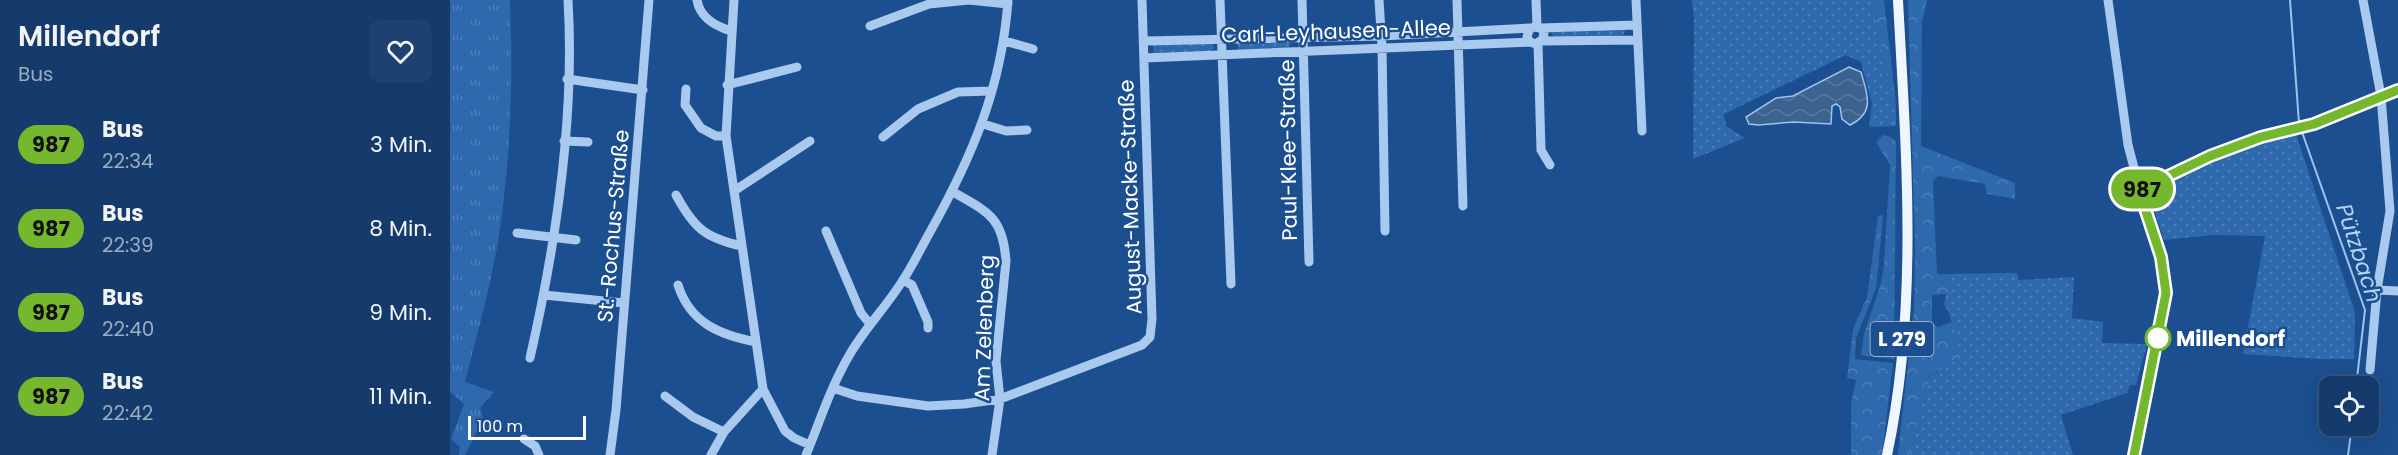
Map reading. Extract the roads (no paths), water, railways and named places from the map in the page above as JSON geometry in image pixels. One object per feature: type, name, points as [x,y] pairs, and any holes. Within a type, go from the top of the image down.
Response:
[{"type":"main road","name":"L 279","points":[[1887,455],[1899,377],[1906,286],[1905,130],[1898,0]]},
{"type":"street","points":[[530,358],[554,238],[564,141],[570,30],[568,0]]},
{"type":"street","name":"St.-Rochus-Straße","points":[[610,455],[616,410],[649,0]]},
{"type":"street","points":[[697,0],[698,6],[712,24],[730,31]]},
{"type":"street","points":[[734,0],[730,31],[726,136],[763,389],[768,403],[785,431],[810,445]]},
{"type":"street","points":[[806,455],[833,388],[850,354],[903,280],[953,192],[983,124],[1005,41],[1008,2],[969,0],[929,4],[870,26]]},
{"type":"street","name":"August-Macke-Straße","points":[[1000,399],[1142,345],[1150,337],[1152,319],[1142,0]]},
{"type":"street","points":[[1220,0],[1231,284]]},
{"type":"street","name":"Paul-Klee-Straße","points":[[1302,0],[1309,262]]},
{"type":"street","points":[[1378,0],[1382,47],[1385,231]]},
{"type":"street","points":[[1457,0],[1463,206]]},
{"type":"street","points":[[1536,0],[1536,28],[1544,36],[1536,42]]},
{"type":"street","points":[[1636,0],[1642,131]]},
{"type":"street","points":[[2108,0],[2128,145],[2139,190],[2161,257],[2166,293],[2134,455]]},
{"type":"street","points":[[2362,0],[2381,96],[2390,211],[2377,290],[2370,370]]},
{"type":"street","name":"Carl-Leyhausen-Allee","points":[[1144,41],[1381,36],[1536,28],[1637,26]]},
{"type":"street","points":[[1536,28],[1527,34],[1536,42],[1541,150],[1550,165]]},
{"type":"street","name":"Carl-Leyhausen-Allee","points":[[1144,58],[1457,44],[1638,40]]},
{"type":"street","points":[[1005,41],[1034,49]]},
{"type":"street","points":[[727,86],[797,67]]},
{"type":"street","points":[[567,79],[643,90]]},
{"type":"street","points":[[686,89],[685,105],[701,128],[716,136],[726,136]]},
{"type":"street","points":[[2139,190],[2210,156],[2261,137],[2306,127],[2398,90]]},
{"type":"street","points":[[884,137],[918,109],[958,92],[992,91]]},
{"type":"street","points":[[983,124],[1006,131],[1028,130]]},
{"type":"street","points":[[564,141],[588,142]]},
{"type":"street","points":[[734,191],[810,141]]},
{"type":"street","name":"Am Zelenberg","points":[[953,192],[987,211],[1002,233],[1005,245],[1006,261],[996,361],[1000,399],[992,455]]},
{"type":"street","points":[[676,195],[688,217],[703,233],[721,241],[742,246]]},
{"type":"street","points":[[826,231],[861,313],[870,324]]},
{"type":"street","points":[[517,233],[576,240]]},
{"type":"street","points":[[903,280],[912,285],[928,322],[928,328]]},
{"type":"street","points":[[678,285],[682,296],[704,324],[730,338],[756,342]]},
{"type":"street","points":[[2377,290],[2398,291]]},
{"type":"street","points":[[544,295],[624,303]]},
{"type":"street","points":[[833,388],[857,396],[928,406],[964,405],[1000,399]]},
{"type":"street","points":[[711,455],[724,432],[763,389]]},
{"type":"street","points":[[665,396],[693,417],[724,432]]},
{"type":"street","points":[[524,439],[535,446],[540,455]]},
{"type":"water","points":[[1849,67],[1861,72],[1867,95],[1864,114],[1850,125],[1842,119],[1840,107],[1836,104],[1832,106],[1831,124],[1794,122],[1749,124],[1746,117],[1776,98],[1793,96]]},
{"type":"waterway","name":"Pützbach","points":[[2290,0],[2299,123]]},
{"type":"waterway","name":"Pützbach","points":[[2302,132],[2365,310],[2357,376]]},
{"type":"waterway","name":"Pützbach","points":[[2348,455],[2351,436]]},
{"type":"place","name":"Millendorf","points":[[2158,338]]}]
